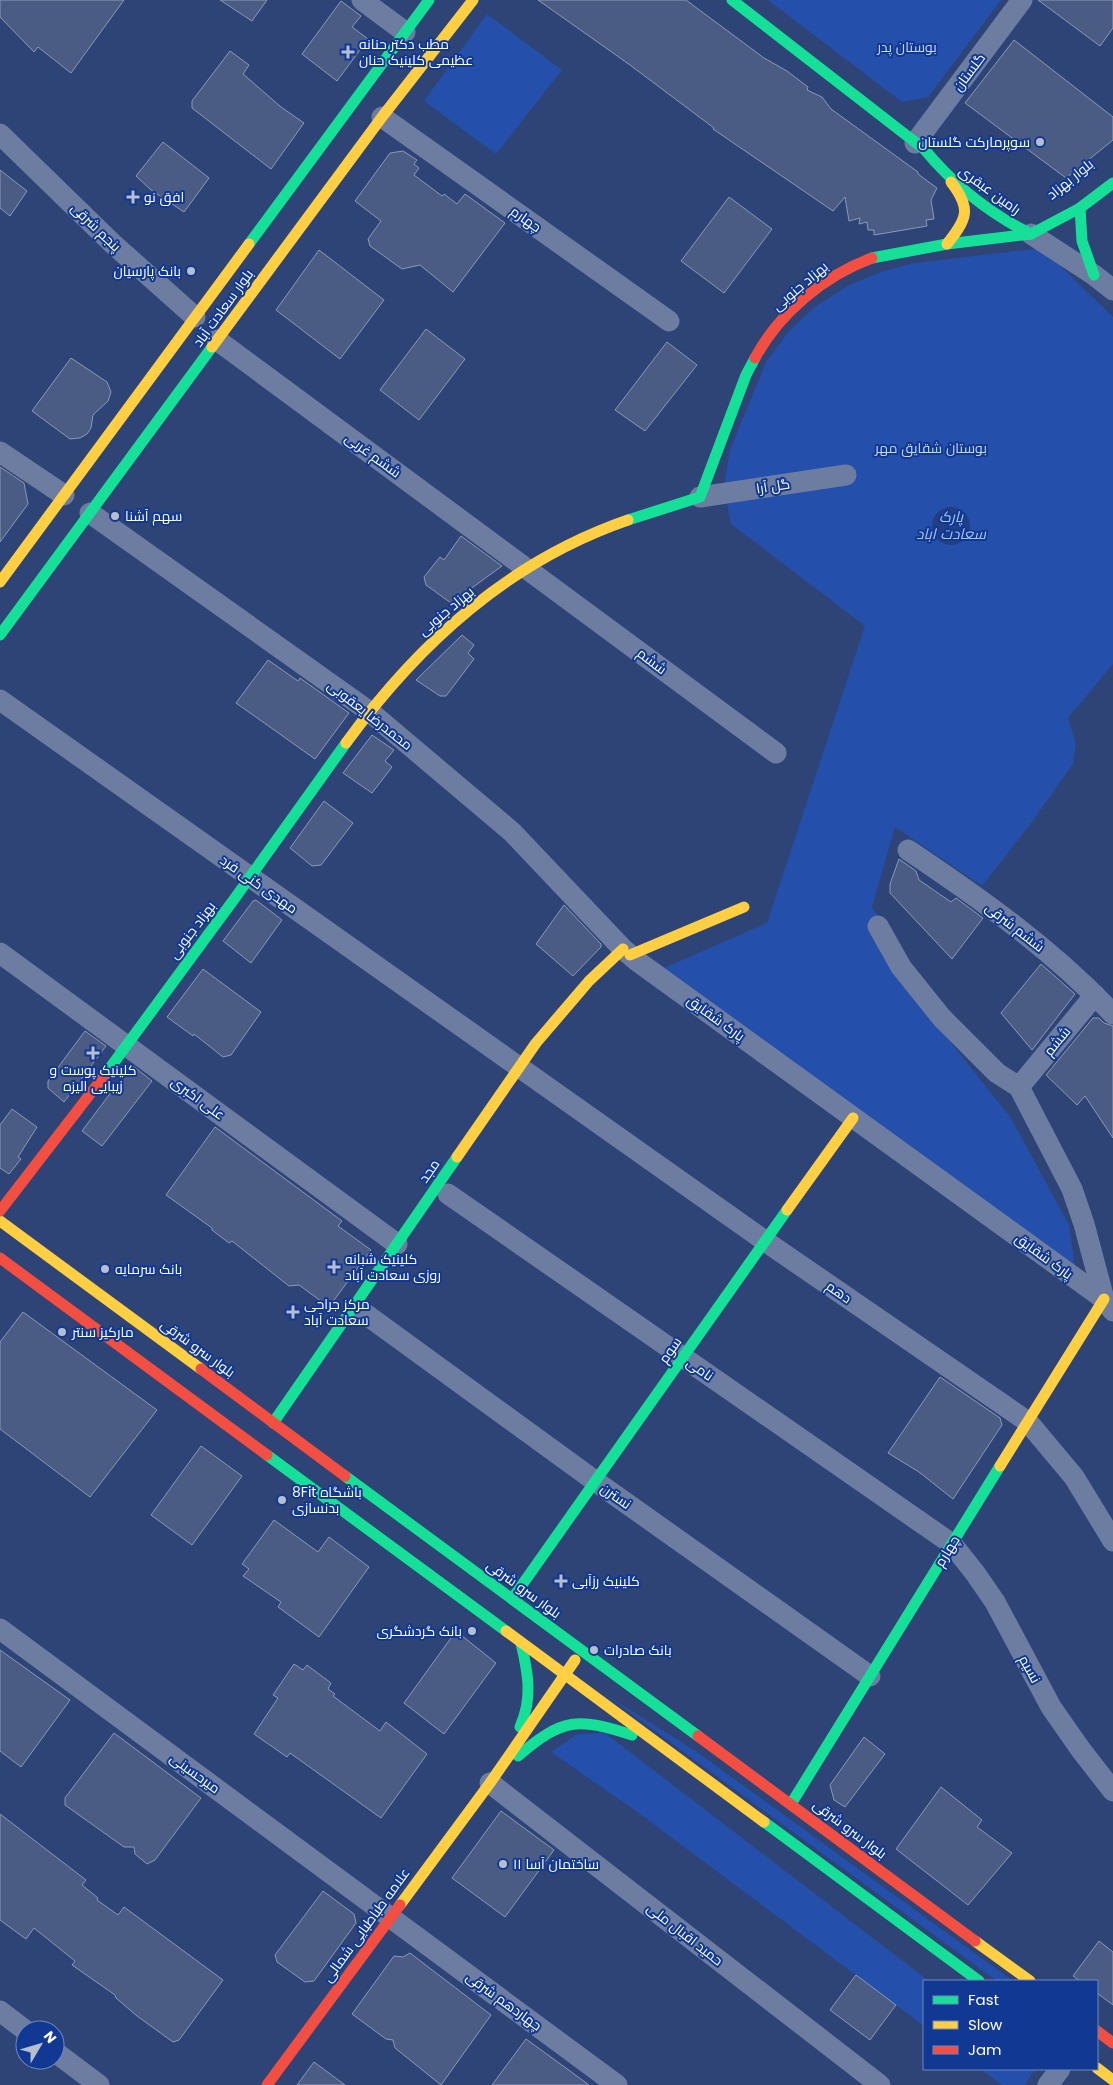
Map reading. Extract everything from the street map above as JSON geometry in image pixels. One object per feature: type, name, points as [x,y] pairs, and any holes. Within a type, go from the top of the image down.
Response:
[{"type":"street","points":[[362,0],[405,32]]},
{"type":"street","name":"بلوار سعادت آباد","points":[[0,582],[429,0]]},
{"type":"street","name":"بلوار سعادت آباد","points":[[0,635],[45,558],[90,512],[382,117],[473,0]]},
{"type":"street","name":"رامین عبقری","points":[[732,0],[919,146],[948,179],[1006,223],[1030,234]]},
{"type":"street","name":"گلستان","points":[[919,146],[1022,0]]},
{"type":"street","name":"چهارم","points":[[382,117],[669,321]]},
{"type":"street","name":"پنجم شرقی","points":[[0,134],[112,243],[195,317]]},
{"type":"street","name":"رامین عبقری","points":[[919,146],[940,156],[956,168]]},
{"type":"street","points":[[947,244],[961,226],[966,204],[962,194],[948,179]]},
{"type":"street","name":"بلوار بهزاد","points":[[1030,234],[1080,208],[1113,183]]},
{"type":"street","name":"بلوار بهزاد","points":[[1030,234],[1063,204]]},
{"type":"street","points":[[1080,208],[1082,241],[1094,275]]},
{"type":"street","name":"رامین عبقری","points":[[1018,214],[1030,234]]},
{"type":"street","points":[[1030,234],[1094,275],[1113,290]]},
{"type":"street","name":"بهزاد جنوبی","points":[[0,1211],[250,877],[370,712],[413,661],[455,620],[528,569],[559,550],[593,533],[700,497],[746,376],[760,349],[777,325],[836,274],[861,261],[889,254],[947,244],[1030,234]]},
{"type":"street","name":"ششم غربی","points":[[217,340],[528,569]]},
{"type":"street","points":[[0,452],[64,495]]},
{"type":"street","name":"گل آرا","points":[[700,497],[846,474]]},
{"type":"street","name":"محمدرضا یعقوبی","points":[[90,512],[370,712],[512,832],[630,958]]},
{"type":"street","points":[[32,539],[33,550],[45,558]]},
{"type":"street","name":"ششم","points":[[528,569],[776,753]]},
{"type":"street","name":"مهدی کنی فرد","points":[[0,700],[528,1074]]},
{"type":"street","name":"ششم شرقی","points":[[908,850],[969,891],[1048,952],[1077,976],[1113,1014]]},
{"type":"street","name":"مجد","points":[[277,1425],[362,1308],[402,1247],[445,1192],[528,1074],[536,1043],[570,1002],[589,981],[630,958],[744,907]]},
{"type":"street","name":"پارک شقایق","points":[[878,926],[901,967],[942,1018],[997,1072],[1019,1087],[1072,1189],[1108,1305]]},
{"type":"street","name":"علی اکبری","points":[[0,953],[402,1247]]},
{"type":"street","name":"پارک شقایق","points":[[630,958],[853,1118],[1108,1305]]},
{"type":"street","name":"ششم","points":[[1019,1087],[1095,995]]},
{"type":"street","name":"دهم","points":[[528,1074],[765,1241],[1028,1422],[1074,1477],[1113,1541]]},
{"type":"street","name":"سوم","points":[[512,1599],[853,1118]]},
{"type":"street","name":"نامی","points":[[445,1192],[952,1544]]},
{"type":"street","name":"بلوار سرو شرقی","points":[[0,1221],[1029,1980]]},
{"type":"street","points":[[0,1258],[978,1980]]},
{"type":"street","name":"چهارم","points":[[790,1804],[1028,1422],[1108,1305]]},
{"type":"street","name":"نسترن","points":[[362,1308],[595,1481],[870,1676]]},
{"type":"street","name":"نسیم","points":[[952,1544],[976,1573],[994,1602],[1051,1707],[1080,1750],[1113,1791]]},
{"type":"street","name":"میرحسینی","points":[[0,1629],[391,1918]]},
{"type":"street","name":"علامه طباطبایی شمالی","points":[[490,1784],[526,1717],[530,1704],[529,1676],[521,1643]]},
{"type":"street","name":"علامه طباطبایی شمالی","points":[[267,2085],[490,1784],[582,1651]]},
{"type":"street","name":"علامه طباطبایی شمالی","points":[[490,1784],[540,1738],[558,1726],[572,1723],[596,1723],[657,1743]]},
{"type":"street","name":"حمید اقبال ملی","points":[[490,1784],[880,2085]]},
{"type":"street","name":"چهاردهم شرقی","points":[[391,1918],[617,2085]]},
{"type":"street","points":[[0,2011],[15,2022]]},
{"type":"street","points":[[1098,2032],[1113,2043]]},
{"type":"street","points":[[65,2060],[99,2085]]},
{"type":"street","points":[[1098,2069],[1113,2080]]},
{"type":"street","points":[[1048,2085],[1059,2070]]},
{"type":"green space","name":"بوستان پدر","points":[[768,0],[1001,0],[928,97],[902,102]]},
{"type":"green space","points":[[487,14],[562,70],[496,154],[424,101]]},
{"type":"green space","name":"بوستان شقایق مهر","points":[[1042,248],[1113,317],[1113,664],[1068,718],[1076,744],[1073,764],[1029,826],[982,886],[895,827],[872,907],[879,918],[882,956],[1011,1118],[1069,1225],[1076,1274],[664,968],[767,923],[865,626],[731,524],[724,486],[730,450],[766,362],[789,331],[815,307],[849,285],[884,271],[915,263]]},
{"type":"green space","points":[[603,1693],[697,1752],[1012,1980],[996,1980]]},
{"type":"green space","points":[[605,1733],[928,1980],[923,1980],[923,2025],[636,1811],[551,1752],[577,1734]]},
{"type":"green space","points":[[982,2070],[1034,2070],[1025,2085],[1002,2085]]},
{"type":"water","name":"پارک سعادت اباد","points":[[951,507],[965,512],[970,526],[965,540],[951,545],[937,540],[932,526],[937,512]]},
{"type":"building","points":[[0,0],[124,0],[71,73],[38,47],[34,52],[0,17]]},
{"type":"building","points":[[220,0],[267,0],[252,21]]},
{"type":"building","points":[[538,0],[686,0],[764,58],[787,71],[808,87],[807,90],[822,97],[831,109],[937,188],[931,200],[934,219],[926,220],[927,226],[874,235],[874,230],[868,230],[867,222],[859,224],[860,218],[849,221],[845,197],[833,211],[713,129],[630,65]]},
{"type":"building","points":[[1038,0],[1113,0],[1113,28],[1100,46]]},
{"type":"building","points":[[341,1],[361,16],[352,27],[368,39],[337,81],[302,54]]},
{"type":"building","points":[[1014,40],[1113,117],[1113,140],[1066,178],[965,103]]},
{"type":"building","points":[[230,51],[249,65],[243,74],[281,107],[304,123],[271,169],[192,108],[192,101]]},
{"type":"building","points":[[163,142],[209,178],[184,212],[151,190],[136,176]]},
{"type":"building","points":[[403,151],[417,160],[414,164],[419,168],[414,175],[442,196],[444,194],[457,204],[465,194],[505,223],[453,292],[420,265],[402,269],[370,246],[368,239],[381,221],[355,201],[390,153]]},
{"type":"building","points":[[0,170],[27,191],[10,216],[0,208]]},
{"type":"building","points":[[729,197],[772,229],[724,293],[681,261]]},
{"type":"building","points":[[319,250],[384,300],[340,359],[276,310]]},
{"type":"building","points":[[426,329],[465,359],[419,420],[380,390]]},
{"type":"building","points":[[667,342],[697,365],[645,431],[615,410]]},
{"type":"building","points":[[71,358],[107,382],[111,392],[108,401],[93,415],[91,428],[87,434],[80,438],[70,439],[32,411]]},
{"type":"building","points":[[0,467],[24,483],[28,504],[0,542]]},
{"type":"building","points":[[461,536],[502,566],[451,603],[426,585],[424,577],[440,557],[444,560]]},
{"type":"building","points":[[462,635],[474,645],[468,653],[474,659],[446,696],[440,696],[416,680]]},
{"type":"building","points":[[268,660],[298,681],[300,678],[349,713],[315,759],[236,703]]},
{"type":"building","points":[[372,735],[394,750],[385,761],[392,767],[372,793],[343,773]]},
{"type":"building","points":[[324,801],[353,823],[321,865],[312,866],[290,848]]},
{"type":"building","points":[[899,859],[916,871],[919,880],[951,902],[956,898],[983,918],[952,959],[890,893],[890,884]]},
{"type":"building","points":[[256,900],[282,920],[251,963],[223,941],[253,901]]},
{"type":"building","points":[[564,905],[601,944],[601,947],[573,976],[536,944]]},
{"type":"building","points":[[1041,964],[1075,994],[1032,1050],[1001,1013]]},
{"type":"building","points":[[203,969],[261,1012],[231,1055],[223,1057],[194,1034],[193,1036],[167,1017]]},
{"type":"building","points":[[1093,1018],[1099,1018],[1104,1023],[1113,1026],[1113,1138],[1085,1096],[1077,1105],[1046,1075]]},
{"type":"building","points":[[85,1031],[106,1046],[64,1102],[48,1088],[48,1081]]},
{"type":"building","points":[[133,1066],[152,1081],[102,1146],[82,1131],[130,1067]]},
{"type":"building","points":[[12,1109],[37,1127],[18,1157],[21,1159],[9,1174],[0,1168],[0,1125]]},
{"type":"building","points":[[215,1127],[342,1221],[338,1226],[371,1250],[329,1307],[299,1285],[289,1286],[232,1241],[229,1243],[212,1228],[166,1195]]},
{"type":"building","points":[[23,1312],[157,1410],[90,1497],[0,1429],[0,1342]]},
{"type":"building","points":[[940,1377],[1000,1418],[1002,1425],[953,1499],[919,1472],[888,1453]]},
{"type":"building","points":[[201,1446],[242,1476],[192,1545],[151,1515]]},
{"type":"building","points":[[274,1520],[318,1552],[329,1537],[369,1567],[319,1637],[278,1607],[281,1602],[243,1576],[249,1569],[242,1564]]},
{"type":"building","points":[[456,1631],[496,1663],[444,1734],[404,1703]]},
{"type":"building","points":[[0,1650],[70,1700],[21,1767],[0,1751]]},
{"type":"building","points":[[294,1664],[303,1670],[307,1665],[331,1683],[328,1689],[335,1694],[333,1696],[380,1731],[386,1722],[427,1754],[381,1818],[290,1753],[287,1757],[254,1734],[278,1698],[273,1695]]},
{"type":"building","points":[[114,1733],[201,1798],[155,1860],[147,1864],[135,1854],[134,1847],[124,1847],[65,1805],[65,1798]]},
{"type":"building","points":[[864,1737],[885,1754],[845,1807],[834,1800],[830,1785]]},
{"type":"building","points":[[941,1787],[982,1820],[977,1827],[1012,1853],[968,1905],[896,1849]]},
{"type":"building","name":"ساختمان آسا ۱۱","points":[[501,1811],[554,1850],[505,1917],[452,1878]]},
{"type":"building","points":[[0,1814],[86,1880],[82,1885],[98,1898],[97,1900],[118,1915],[124,1907],[223,1980],[179,2040],[173,2042],[137,2016],[115,1995],[72,1965],[75,1961],[34,1928],[26,1939],[0,1920]]},
{"type":"building","points":[[323,1891],[354,1914],[356,1923],[314,1981],[305,1982],[277,1962],[275,1955]]},
{"type":"building","points":[[1099,1941],[1113,1952],[1113,2005],[1098,1994],[1098,1980],[1079,1980],[1073,1976]]},
{"type":"building","points":[[410,1953],[491,2015],[441,2085],[395,2048],[393,2040],[386,2039],[352,2014],[394,1956],[403,1957]]},
{"type":"building","points":[[856,1975],[896,2005],[870,2040],[830,2010]]},
{"type":"building","points":[[526,2039],[570,2071],[589,2085],[492,2085]]},
{"type":"building","points":[[314,2062],[345,2085],[297,2085]]},
{"type":"traffic: fast","points":[[249,244],[429,0]]},
{"type":"traffic: fast","points":[[732,0],[924,149],[947,175],[973,197],[1000,217],[1031,234]]},
{"type":"traffic: fast","points":[[872,258],[947,244],[1031,234],[1080,208],[1113,183]]},
{"type":"traffic: fast","points":[[1080,208],[1082,241],[1094,275]]},
{"type":"traffic: fast","points":[[0,635],[212,347]]},
{"type":"traffic: fast","points":[[628,520],[700,497],[746,375],[755,358]]},
{"type":"traffic: fast","points":[[104,1076],[346,743]]},
{"type":"traffic: fast","points":[[273,1423],[457,1157]]},
{"type":"traffic: fast","points":[[512,1599],[787,1210]]},
{"type":"traffic: fast","points":[[267,1455],[506,1631]]},
{"type":"traffic: fast","points":[[791,1804],[1000,1466]]},
{"type":"traffic: fast","points":[[345,1476],[698,1736]]},
{"type":"traffic: fast","points":[[520,1727],[527,1706],[528,1696],[526,1665],[521,1643]]},
{"type":"traffic: fast","points":[[518,1756],[547,1734],[571,1724],[597,1725],[632,1735]]},
{"type":"traffic: fast","points":[[764,1822],[978,1980]]},
{"type":"traffic: slow","points":[[212,347],[382,117],[473,0]]},
{"type":"traffic: slow","points":[[947,244],[963,221],[964,214],[962,200],[951,182]]},
{"type":"traffic: slow","points":[[0,582],[249,244]]},
{"type":"traffic: slow","points":[[346,743],[374,706],[404,672],[436,639],[470,609],[506,582],[544,558],[585,537],[628,520]]},
{"type":"traffic: slow","points":[[630,955],[744,907]]},
{"type":"traffic: slow","points":[[457,1157],[536,1043],[589,981],[623,949]]},
{"type":"traffic: slow","points":[[787,1210],[853,1118]]},
{"type":"traffic: slow","points":[[0,1221],[201,1369]]},
{"type":"traffic: slow","points":[[1000,1466],[1104,1299]]},
{"type":"traffic: slow","points":[[506,1631],[764,1822]]},
{"type":"traffic: slow","points":[[400,1905],[490,1783],[575,1660]]},
{"type":"traffic: slow","points":[[975,1941],[1029,1980]]},
{"type":"traffic: slow","points":[[1098,2069],[1113,2080]]},
{"type":"traffic: jam","points":[[755,358],[777,326],[805,298],[837,274],[872,258]]},
{"type":"traffic: jam","points":[[0,1211],[104,1076]]},
{"type":"traffic: jam","points":[[0,1258],[267,1455]]},
{"type":"traffic: jam","points":[[201,1369],[345,1476]]},
{"type":"traffic: jam","points":[[698,1736],[975,1941]]},
{"type":"traffic: jam","points":[[267,2085],[400,1905]]},
{"type":"traffic: jam","points":[[1098,2032],[1113,2043]]},
{"type":"place","name":"مطب دکتر حنانه عظیمی کلینیک حنان","points":[[348,52]]},
{"type":"place","name":"سوپرمارکت گلستان","points":[[1040,142]]},
{"type":"place","name":"افق نو","points":[[133,197]]},
{"type":"place","name":"بانک پارسیان","points":[[191,271]]},
{"type":"place","name":"سهم آشنا","points":[[115,516]]},
{"type":"place","name":"کلینیک پوست و زیبایی الیزه","points":[[93,1053]]},
{"type":"place","name":"کلینیک شبانه روزی سعادت آباد","points":[[334,1267]]},
{"type":"place","name":"بانک سرمایه","points":[[105,1269]]},
{"type":"place","name":"مرکز جراحی سعادت آباد","points":[[293,1312]]},
{"type":"place","name":"مارکیز سنتر","points":[[62,1332]]},
{"type":"place","name":"8Fit باشگاه بدنسازی","points":[[282,1500]]},
{"type":"place","name":"کلینیک رزآبی","points":[[561,1581]]},
{"type":"place","name":"بانک گردشگری","points":[[472,1631]]},
{"type":"place","name":"بانک صادرات","points":[[594,1650]]},
{"type":"place","name":"ساختمان آسا ۱۱","points":[[503,1864]]}]
